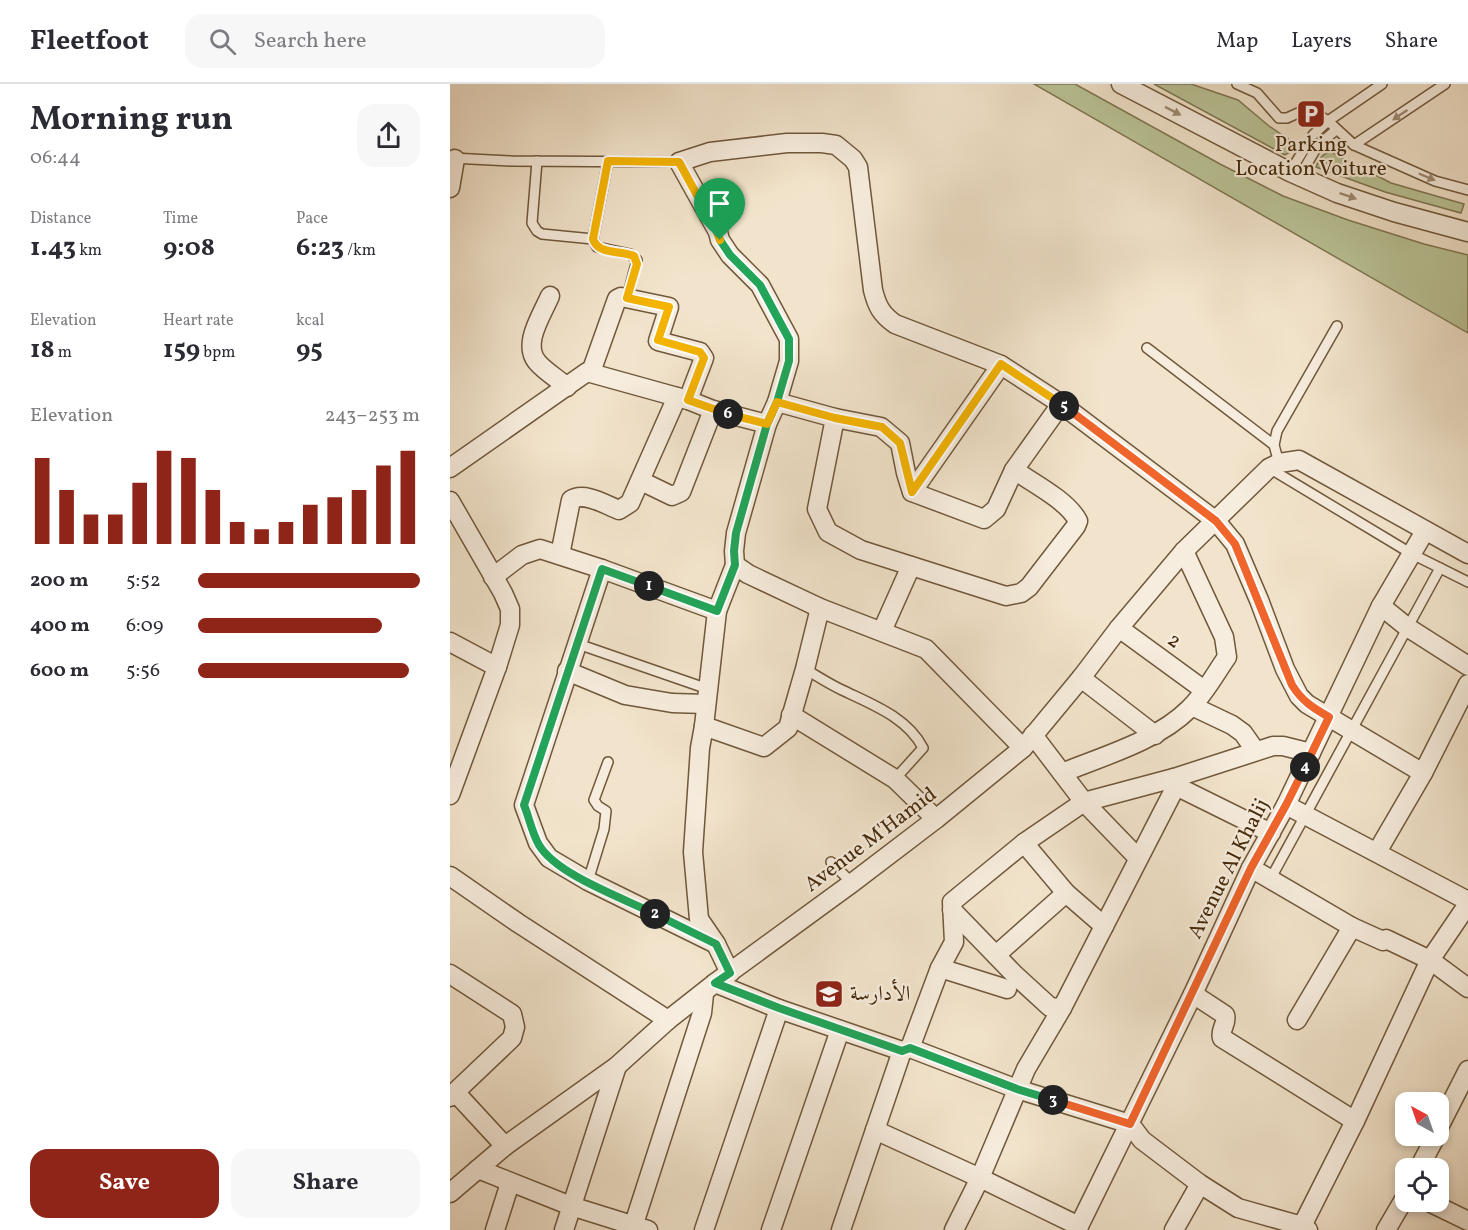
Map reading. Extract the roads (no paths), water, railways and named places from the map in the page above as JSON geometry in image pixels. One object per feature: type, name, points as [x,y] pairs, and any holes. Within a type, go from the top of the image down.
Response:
[{"type":"street","points":[[1124,85],[1295,174],[1337,193],[1394,212],[1468,232]]},
{"type":"street","points":[[478,1169],[571,1206],[638,1229],[702,1014],[716,983],[716,944],[699,920],[693,852],[700,748],[717,611],[735,565],[736,533],[767,424],[777,402],[789,361],[789,339],[760,285],[730,255],[720,240],[679,162],[710,152],[787,143],[837,145],[853,159],[858,167],[870,268],[878,308],[884,316],[895,324],[1001,364],[1061,404],[1216,521],[1235,544],[1292,685],[1299,696],[1307,704],[1423,773]]},
{"type":"street","points":[[450,188],[453,159]]},
{"type":"street","points":[[550,297],[530,349],[536,361],[567,387]]},
{"type":"street","points":[[560,555],[571,500],[581,496],[619,510],[630,503],[704,358],[700,352],[658,340],[669,307],[621,297],[614,303],[591,372]]},
{"type":"street","points":[[912,492],[1001,364]]},
{"type":"street","points":[[450,468],[587,372],[767,424]]},
{"type":"street","points":[[777,402],[835,418],[882,427],[900,443],[912,492]]},
{"type":"street","points":[[912,492],[984,519],[996,509],[1014,470],[1061,404]]},
{"type":"street","points":[[641,481],[672,496],[681,492],[713,410]]},
{"type":"street","points":[[835,418],[817,509],[828,532],[861,550],[1006,596],[1021,593],[1029,587],[1076,526],[1078,520],[1065,504],[1014,470]]},
{"type":"street","points":[[1274,466],[1299,460],[1468,554]]},
{"type":"street","name":"Avenue M'Hamid","points":[[450,1193],[506,1146],[617,1066],[668,1020],[716,983],[936,819],[1028,741],[1184,551],[1274,466]]},
{"type":"street","points":[[450,795],[510,625],[510,609],[451,505]]},
{"type":"street","name":"Avenue Al Khalij","points":[[1078,1228],[1193,994],[1251,868],[1286,805],[1381,606],[1425,531]]},
{"type":"street","points":[[493,577],[531,551],[540,549],[717,611]]},
{"type":"street","points":[[1062,773],[1155,735],[1192,706],[1227,657],[1224,637],[1184,551]]},
{"type":"street","points":[[735,565],[748,574],[820,609],[926,649],[1062,773],[1084,802],[1138,858]]},
{"type":"street","points":[[882,631],[911,566]]},
{"type":"street","points":[[602,569],[524,805],[538,843],[549,858],[588,882],[716,944]]},
{"type":"street","points":[[1381,606],[1407,627],[1468,666]]},
{"type":"street","points":[[704,726],[764,747],[788,728],[820,609]]},
{"type":"street","name":"2","points":[[1119,628],[1204,690]]},
{"type":"street","points":[[450,642],[497,667]]},
{"type":"street","points":[[567,671],[625,695],[672,703],[707,697]]},
{"type":"street","points":[[1081,678],[1155,735]]},
{"type":"street","points":[[1377,852],[1423,773],[1468,684]]},
{"type":"street","points":[[1192,706],[1232,725],[1243,733],[1255,750]]},
{"type":"street","points":[[791,715],[895,779],[936,819]]},
{"type":"street","points":[[842,1230],[875,1130],[906,1050],[940,968],[954,942],[952,902],[959,894],[1024,843],[1084,802],[1175,782],[1255,750],[1273,746],[1283,746],[1311,753]]},
{"type":"street","points":[[1175,782],[1271,833]]},
{"type":"street","points":[[954,1230],[980,1178],[1017,1089],[1056,1008],[1104,926],[1175,782]]},
{"type":"street","points":[[716,983],[840,1030],[1130,1124],[1143,1140],[1200,1184],[1238,1208],[1303,1229],[1430,960],[1468,903],[1286,805]]},
{"type":"street","points":[[1024,843],[1066,893],[1104,926]]},
{"type":"street","points":[[1251,868],[1352,927],[1383,941],[1386,939],[1430,960],[1468,988]]},
{"type":"street","points":[[450,876],[668,1020]]},
{"type":"street","points":[[996,955],[1066,893]]},
{"type":"street","points":[[952,910],[996,955],[1011,982]]},
{"type":"street","points":[[1297,1020],[1352,927]]},
{"type":"street","points":[[940,968],[1011,982],[1056,1008]]},
{"type":"street","points":[[454,983],[512,1014],[515,1027],[512,1038],[453,1095],[506,1146]]},
{"type":"street","points":[[1193,994],[1225,1015],[1222,1038],[1355,1121]]},
{"type":"street","points":[[704,1230],[779,1008]]},
{"type":"street","points":[[771,1230],[840,1030]]},
{"type":"street","points":[[564,1230],[617,1066]]},
{"type":"street","points":[[1449,1108],[1468,1070]]},
{"type":"street","points":[[875,1130],[980,1178],[1078,1228]]},
{"type":"street","points":[[495,1230],[510,1183]]},
{"type":"street","points":[[1174,1230],[1200,1184]]},
{"type":"street","points":[[1386,1230],[1397,1212]]},
{"type":"street","points":[[1449,1212],[1468,1221]]},
{"type":"lane","points":[[1236,84],[1257,93],[1279,118],[1314,112],[1328,121],[1354,145],[1435,181],[1468,190]]},
{"type":"lane","points":[[1313,135],[1328,121],[1382,84]]},
{"type":"lane","points":[[1354,145],[1445,84]]},
{"type":"lane","points":[[1295,174],[1318,145],[1336,130]]},
{"type":"lane","points":[[1295,174],[1305,146]]},
{"type":"lane","points":[[453,159],[679,162]]},
{"type":"lane","points":[[537,161],[532,224],[537,231],[542,234],[593,239]]},
{"type":"lane","points":[[608,161],[593,239],[597,247],[630,254],[637,260],[627,298]]},
{"type":"lane","points":[[1337,326],[1277,431],[1274,466],[1412,554],[1468,582]]},
{"type":"lane","points":[[1147,348],[1275,444]]},
{"type":"lane","points":[[1271,878],[1440,567]]},
{"type":"lane","points":[[578,644],[707,697]]},
{"type":"lane","points":[[805,669],[840,690],[874,703],[905,726],[919,740],[923,748],[895,779]]},
{"type":"lane","points":[[588,882],[604,828],[606,811],[594,800],[608,762]]},
{"type":"lane","points":[[831,862],[852,883]]},
{"type":"place","name":"Parking Location Voiture","points":[[1311,114]]},
{"type":"place","name":"الأدارسة","points":[[829,994]]}]
